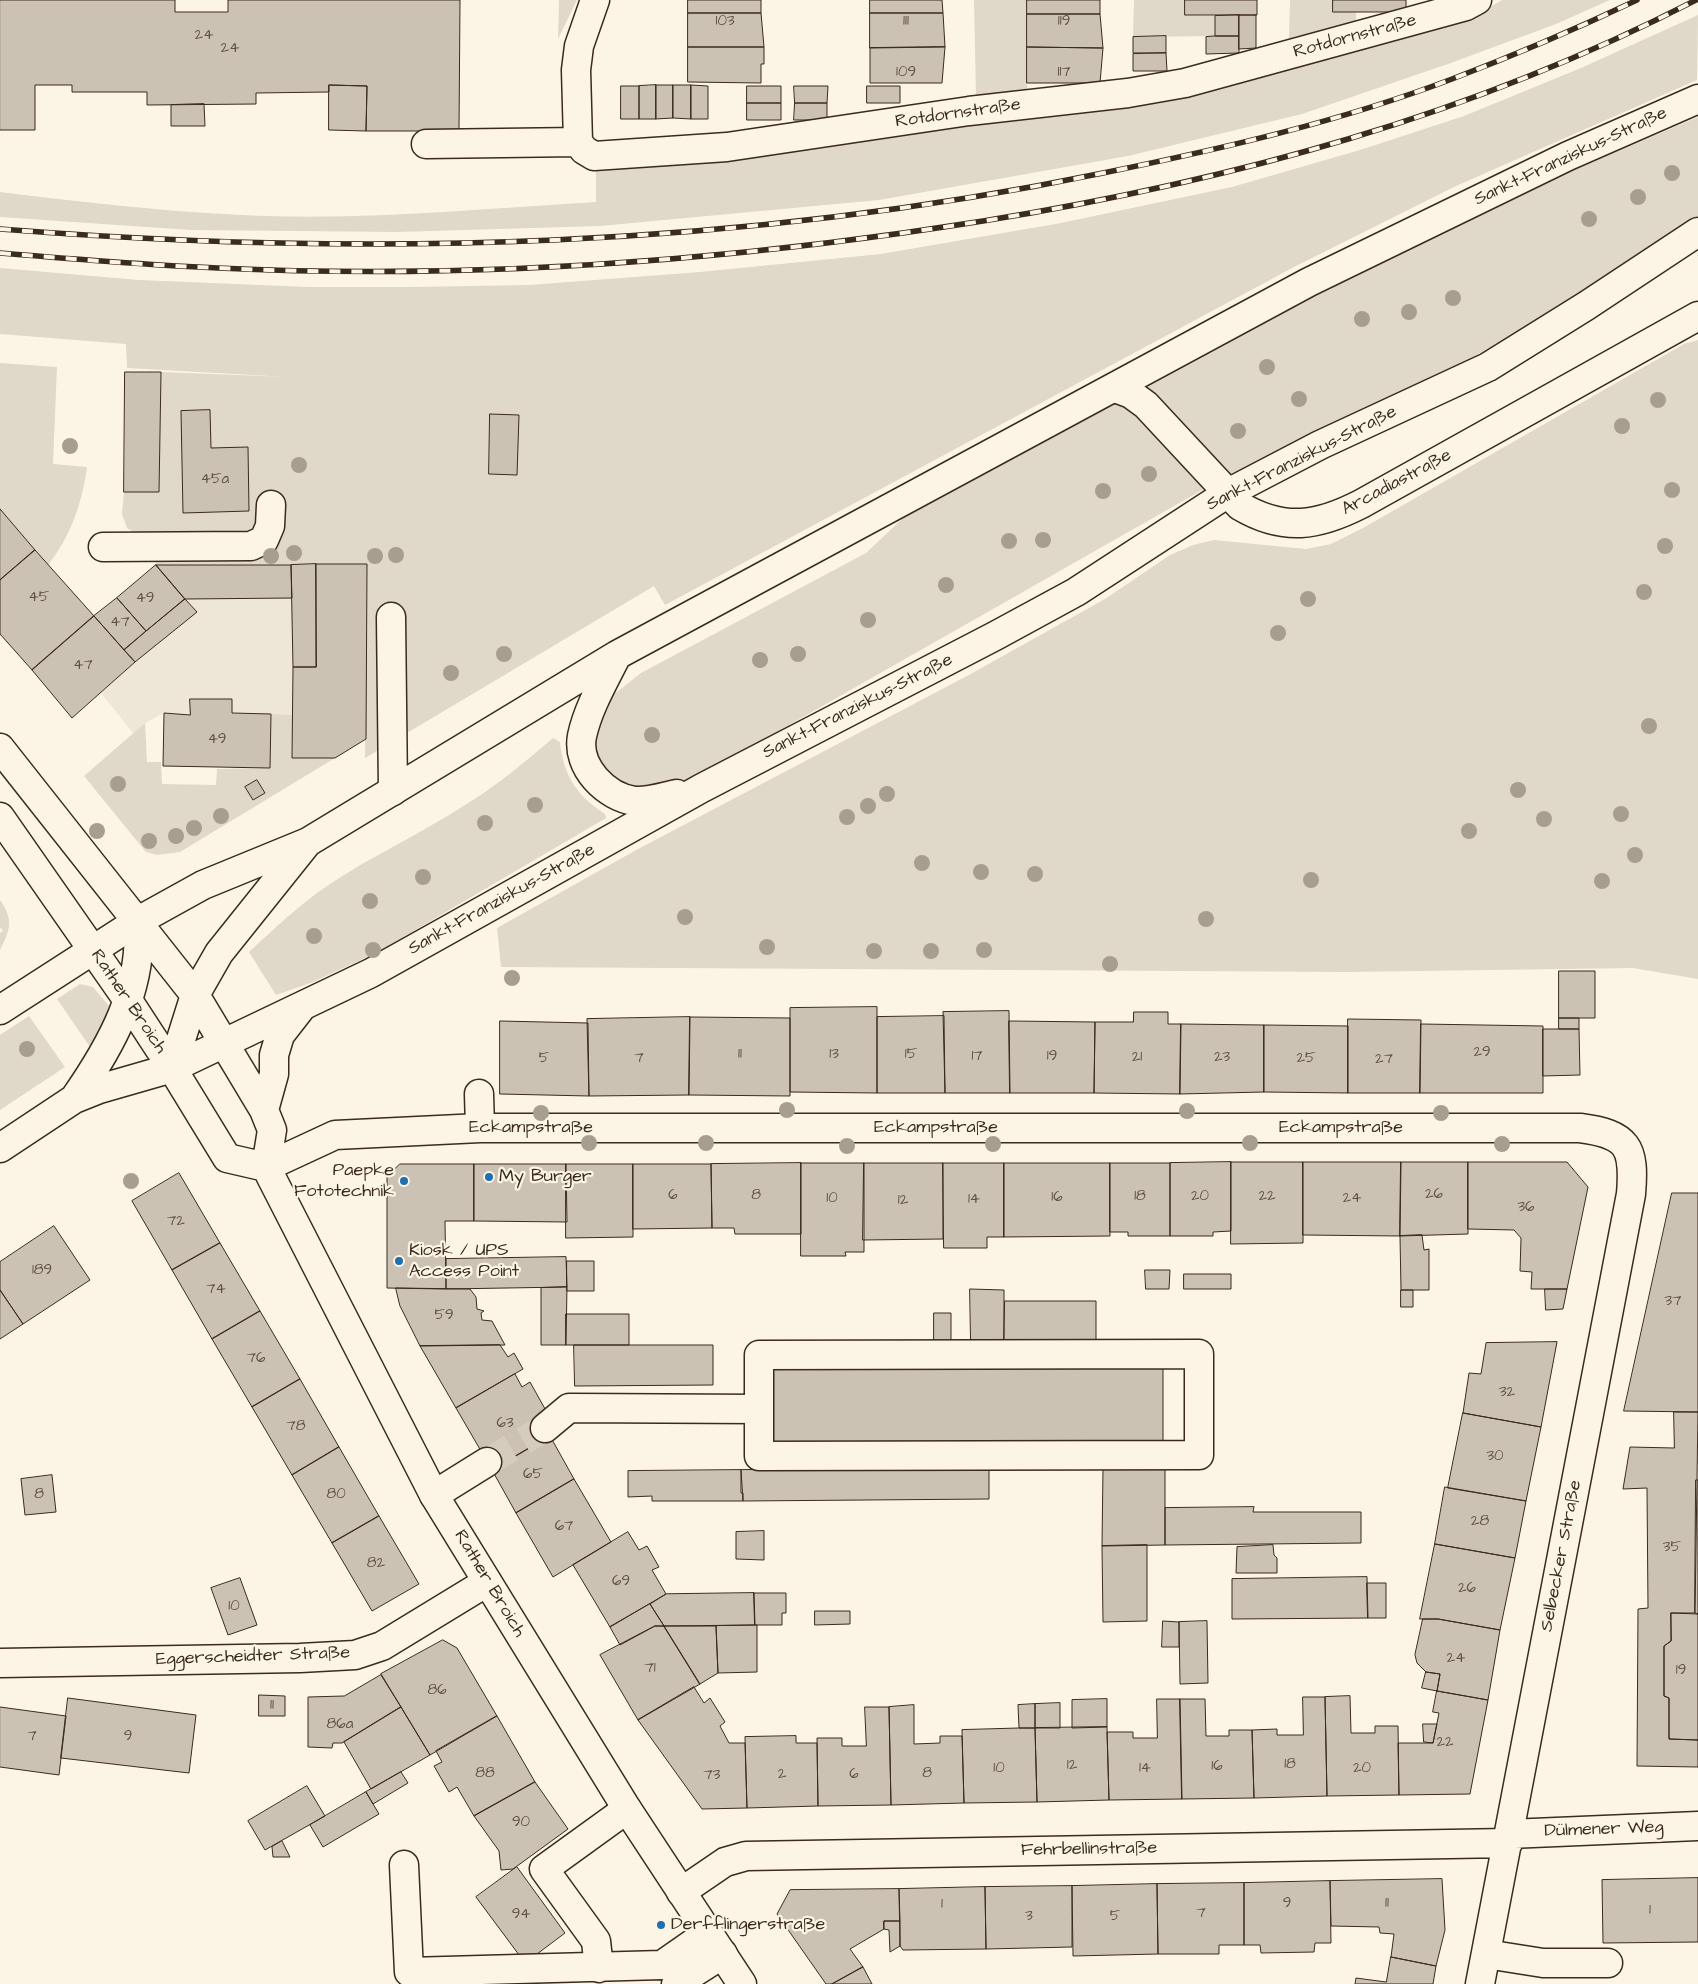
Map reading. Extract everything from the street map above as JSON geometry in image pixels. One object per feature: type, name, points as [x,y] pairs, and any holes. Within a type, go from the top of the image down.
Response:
[{"type":"main road","points":[[426,144],[578,142],[576,70],[579,46],[595,0]]},
{"type":"main road","name":"Rotdornstraße","points":[[578,142],[584,150],[594,156],[727,147],[969,111],[1128,93],[1185,83],[1466,6],[1477,0]]},
{"type":"main road","name":"Sankt-Franziskus-Straße","points":[[0,1010],[138,921],[203,886],[308,842],[617,655],[1318,278],[1568,156],[1698,99]]},
{"type":"main road","name":"Sankt-Franziskus-Straße","points":[[0,1148],[74,1099],[99,1089],[172,1068],[371,973],[702,788],[1076,592],[1228,493],[1320,445],[1488,367],[1586,306],[1698,232]]},
{"type":"main road","name":"Arcadiastraße","points":[[1115,388],[1131,394],[1146,405],[1240,506],[1257,516],[1300,524],[1322,521],[1340,515],[1698,316]]},
{"type":"main road","points":[[104,547],[251,546],[264,540],[270,526],[271,504]]},
{"type":"main road","points":[[391,616],[393,791]]},
{"type":"main road","points":[[617,655],[594,703],[582,738],[582,755],[590,771],[605,789],[621,798],[637,801],[654,800],[702,788]]},
{"type":"main road","points":[[0,748],[195,995],[225,1042],[264,1110],[272,1130],[266,1167]]},
{"type":"main road","name":"Rather Broich","points":[[0,817],[129,1002],[227,1158],[266,1167],[434,1495],[628,1809],[742,1984]]},
{"type":"main road","points":[[172,1068],[195,995],[219,953],[308,842]]},
{"type":"main road","points":[[74,1099],[106,1050],[129,1002],[139,952],[138,921]]},
{"type":"main road","points":[[264,1110],[274,1074],[274,1055],[280,1035],[303,1005]]},
{"type":"main road","points":[[479,1094],[480,1128]]},
{"type":"main road","name":"Eckampstraße","points":[[266,1167],[336,1135],[480,1128],[1580,1128],[1613,1134]]},
{"type":"main road","name":"Selbecker Straße","points":[[1480,1984],[1631,1194],[1633,1172],[1630,1154],[1624,1143],[1613,1134]]},
{"type":"main road","points":[[1199,1354],[1199,1455],[759,1456],[759,1409],[759,1355],[1199,1354]]},
{"type":"main road","points":[[545,1428],[569,1408],[759,1409]]},
{"type":"main road","points":[[434,1495],[487,1462]]},
{"type":"main road","name":"Eggerscheidter Straße","points":[[0,1663],[290,1659],[355,1655],[382,1646],[487,1582]]},
{"type":"main road","points":[[599,1968],[596,1941],[544,1869],[628,1809]]},
{"type":"main road","name":"Dülmener Weg","points":[[1509,1838],[1698,1826]]},
{"type":"main road","name":"Fehrbellinstraße","points":[[681,1892],[725,1862],[746,1856],[1509,1838]]},
{"type":"main road","points":[[404,1865],[409,1972],[662,1965],[716,1944]]},
{"type":"main road","points":[[676,1984],[716,1944]]},
{"type":"main road","points":[[1486,1954],[1543,1963],[1608,1963]]},
{"type":"shaded area","points":[[559,0],[577,0],[558,39]]},
{"type":"shaded area","points":[[974,0],[1027,0],[1027,92],[976,97]]},
{"type":"shaded area","points":[[1134,0],[1185,0],[1185,15],[1215,16],[1215,36],[1133,37]]},
{"type":"shaded area","points":[[1290,0],[1333,0],[1333,12],[1356,12],[1356,24],[1289,40]]},
{"type":"shaded area","points":[[1502,0],[1610,0],[1556,24],[1448,64],[1302,114],[1128,156],[879,200],[600,226],[398,232],[191,230],[0,217],[0,192],[150,209],[285,216],[374,215],[596,202],[596,163],[716,161],[1473,17]]},
{"type":"shaded area","points":[[1698,15],[1697,80],[1456,186],[1294,267],[665,605],[654,586],[365,758],[367,564],[156,565],[157,537],[140,536],[127,528],[122,514],[124,492],[159,492],[161,372],[288,377],[127,368],[126,344],[0,334],[0,268],[139,280],[308,287],[529,285],[700,272],[881,254],[1061,223],[1232,187],[1360,150],[1464,116],[1581,68]]},
{"type":"shaded area","points":[[1698,117],[1698,216],[1540,319],[1433,380],[1331,424],[1226,476],[1144,398],[1148,387],[1356,274],[1502,201]]},
{"type":"shaded area","points":[[1698,340],[1698,979],[1633,968],[1349,972],[501,967],[497,928],[638,849],[967,676],[1105,599],[1170,555],[1193,545],[1214,540],[1306,549],[1331,544],[1363,528],[1684,344]]},
{"type":"shaded area","points":[[0,363],[57,367],[53,464],[87,467],[79,506],[74,519],[63,543],[48,565],[0,509]]},
{"type":"shaded area","points":[[1115,403],[1137,407],[1211,485],[680,787],[651,795],[606,777],[594,757],[591,737],[601,709],[613,695],[641,673],[866,553],[915,507]]},
{"type":"shaded area","points":[[316,564],[316,667],[293,667],[292,715],[232,713],[232,699],[190,700],[190,715],[164,713],[145,723],[133,733],[101,693],[135,662],[94,616],[156,565]]},
{"type":"shaded area","points":[[271,714],[292,715],[292,757],[335,758],[180,852],[157,855],[146,852],[84,776],[145,723],[147,762],[161,762],[162,784],[216,785],[217,769],[270,768]]},
{"type":"shaded area","points":[[553,738],[560,742],[564,765],[573,784],[587,800],[605,814],[606,818],[376,953],[313,982],[276,995],[249,952],[277,926],[327,886],[486,791]]},
{"type":"shaded area","points":[[0,900],[7,913],[9,925],[0,950],[0,933],[3,931],[0,927]]},
{"type":"shaded area","points":[[80,984],[93,987],[109,1006],[103,1026],[90,1047],[57,999]]},
{"type":"shaded area","points":[[29,1016],[65,1067],[0,1110],[0,1035]]},
{"type":"building","points":[[0,0],[175,0],[175,12],[228,12],[228,0],[460,0],[459,131],[366,131],[367,86],[329,85],[329,92],[256,93],[256,104],[147,105],[147,92],[72,92],[72,85],[35,85],[35,130],[0,130]]},
{"type":"building","points":[[688,0],[761,0],[761,13],[688,13]]},
{"type":"building","points":[[870,0],[942,0],[943,13],[870,13]]},
{"type":"building","points":[[1027,0],[1100,0],[1100,14],[1027,14]]},
{"type":"building","points":[[1185,0],[1257,0],[1257,15],[1185,15]]},
{"type":"building","points":[[1333,0],[1406,0],[1406,12],[1333,12]]},
{"type":"building","points":[[688,13],[761,13],[764,47],[688,47]]},
{"type":"building","points":[[870,13],[943,13],[945,47],[870,48]]},
{"type":"building","points":[[1027,14],[1100,14],[1103,48],[1027,47]]},
{"type":"building","points":[[1239,15],[1256,15],[1256,48],[1239,49]]},
{"type":"building","points":[[1239,15],[1239,36],[1215,36],[1215,16]]},
{"type":"building","points":[[1166,36],[1166,53],[1133,53],[1133,37]]},
{"type":"building","points":[[1239,36],[1239,53],[1206,54],[1206,37]]},
{"type":"building","points":[[688,47],[764,47],[764,64],[761,64],[761,83],[688,82]]},
{"type":"building","points":[[945,47],[942,83],[870,83],[870,48]]},
{"type":"building","points":[[1027,47],[1103,48],[1100,83],[1027,83]]},
{"type":"building","points":[[1166,53],[1167,71],[1133,71],[1133,54]]},
{"type":"building","points":[[329,85],[367,86],[366,131],[329,130]]},
{"type":"building","points":[[656,85],[656,119],[639,119],[639,86]]},
{"type":"building","points":[[656,85],[673,85],[673,118],[656,119]]},
{"type":"building","points":[[673,85],[691,85],[691,119],[673,118]]},
{"type":"building","points":[[691,85],[708,86],[708,119],[691,119]]},
{"type":"building","points":[[621,86],[639,86],[639,119],[621,119]]},
{"type":"building","points":[[747,86],[781,86],[781,103],[747,103]]},
{"type":"building","points":[[794,86],[828,86],[827,103],[795,103]]},
{"type":"building","points":[[867,86],[900,86],[900,103],[867,103]]},
{"type":"building","points":[[747,103],[781,103],[781,120],[747,120]]},
{"type":"building","points":[[795,103],[827,103],[827,120],[794,120]]},
{"type":"building","points":[[204,104],[205,126],[171,126],[171,105]]},
{"type":"building","points":[[125,372],[161,372],[159,492],[124,492]]},
{"type":"building","points":[[210,410],[211,448],[248,447],[249,511],[183,513],[181,411]]},
{"type":"building","points":[[490,414],[519,415],[517,475],[489,474]]},
{"type":"building","points":[[0,509],[35,550],[0,580]]},
{"type":"building","points":[[35,550],[94,616],[32,670],[0,634],[0,580]]},
{"type":"building","points":[[316,564],[367,564],[366,739],[335,758],[292,758],[293,667],[316,667]]},
{"type":"building","points":[[316,564],[316,667],[293,667],[291,565]]},
{"type":"building","points":[[156,565],[185,599],[146,631],[117,598]]},
{"type":"building","points":[[156,565],[291,565],[292,598],[185,599]]},
{"type":"building","points":[[117,598],[146,631],[124,650],[94,616]]},
{"type":"building","points":[[185,599],[197,612],[135,662],[124,650]]},
{"type":"building","points":[[94,616],[135,662],[72,718],[32,670]]},
{"type":"building","points":[[190,699],[232,699],[232,713],[271,714],[270,768],[163,766],[164,713],[190,715]]},
{"type":"building","points":[[257,780],[265,793],[253,800],[245,787]]},
{"type":"building","points":[[1559,971],[1595,971],[1595,1018],[1559,1018]]},
{"type":"building","points":[[877,1007],[877,1093],[790,1092],[790,1008]]},
{"type":"building","points":[[1009,1011],[1010,1093],[945,1093],[943,1012]]},
{"type":"building","points":[[1134,1012],[1168,1012],[1168,1024],[1181,1024],[1180,1094],[1094,1093],[1095,1022],[1133,1022]]},
{"type":"building","points":[[944,1016],[945,1093],[877,1093],[877,1017]]},
{"type":"building","points":[[690,1017],[790,1018],[790,1096],[689,1095]]},
{"type":"building","points":[[690,1017],[689,1095],[589,1096],[587,1019]]},
{"type":"building","points":[[1559,1018],[1579,1018],[1579,1029],[1559,1029]]},
{"type":"building","points":[[1348,1019],[1421,1020],[1420,1093],[1348,1093]]},
{"type":"building","points":[[500,1021],[588,1023],[589,1096],[500,1094]]},
{"type":"building","points":[[1009,1021],[1095,1022],[1094,1093],[1010,1093]]},
{"type":"building","points":[[1181,1024],[1264,1025],[1264,1092],[1180,1094]]},
{"type":"building","points":[[1421,1024],[1543,1026],[1543,1093],[1420,1093]]},
{"type":"building","points":[[1264,1025],[1348,1026],[1348,1093],[1264,1092]]},
{"type":"building","points":[[1543,1029],[1579,1029],[1580,1075],[1543,1076]]},
{"type":"building","points":[[1231,1162],[1231,1231],[1213,1232],[1213,1236],[1170,1236],[1170,1163]]},
{"type":"building","points":[[1231,1162],[1303,1162],[1303,1243],[1231,1244]]},
{"type":"building","points":[[1303,1162],[1401,1162],[1400,1236],[1303,1235]]},
{"type":"building","points":[[1401,1162],[1468,1162],[1468,1234],[1400,1236]]},
{"type":"building","points":[[1468,1162],[1567,1162],[1588,1187],[1567,1289],[1531,1289],[1532,1272],[1520,1271],[1521,1238],[1514,1230],[1468,1229]]},
{"type":"building","points":[[801,1163],[864,1163],[864,1252],[845,1252],[846,1256],[801,1256]]},
{"type":"building","points":[[801,1163],[801,1234],[735,1234],[734,1228],[712,1228],[711,1164]]},
{"type":"building","points":[[864,1163],[943,1163],[943,1239],[863,1240]]},
{"type":"building","points":[[943,1163],[1004,1163],[1004,1237],[987,1237],[987,1248],[944,1248]]},
{"type":"building","points":[[1004,1163],[1110,1163],[1110,1236],[1004,1237]]},
{"type":"building","points":[[1110,1163],[1170,1163],[1170,1236],[1128,1236],[1128,1232],[1110,1232]]},
{"type":"building","points":[[400,1164],[474,1164],[474,1221],[445,1221],[446,1289],[387,1288],[387,1177]]},
{"type":"building","points":[[474,1164],[566,1164],[567,1222],[474,1221]]},
{"type":"building","points":[[566,1164],[633,1164],[633,1237],[566,1238]]},
{"type":"building","points":[[633,1164],[711,1164],[712,1228],[633,1229]]},
{"type":"building","points":[[179,1173],[220,1243],[172,1270],[132,1201]]},
{"type":"building","points":[[1672,1193],[1698,1193],[1698,1412],[1624,1411]]},
{"type":"building","points":[[54,1226],[90,1280],[23,1324],[0,1290],[0,1262]]},
{"type":"building","points":[[1422,1235],[1424,1250],[1429,1249],[1429,1290],[1401,1290],[1400,1236]]},
{"type":"building","points":[[220,1243],[260,1311],[212,1339],[172,1270]]},
{"type":"building","points":[[566,1257],[567,1287],[446,1289],[446,1259]]},
{"type":"building","points":[[567,1261],[594,1261],[594,1291],[567,1291]]},
{"type":"building","points":[[1145,1270],[1170,1270],[1169,1289],[1146,1289]]},
{"type":"building","points":[[1184,1274],[1231,1274],[1231,1289],[1184,1289]]},
{"type":"building","points":[[567,1287],[566,1345],[541,1345],[541,1288]]},
{"type":"building","points":[[396,1288],[470,1289],[476,1297],[477,1309],[484,1311],[481,1313],[482,1320],[492,1321],[505,1345],[420,1346],[400,1306]]},
{"type":"building","points":[[970,1289],[1004,1290],[1004,1344],[971,1344]]},
{"type":"building","points":[[1545,1289],[1567,1289],[1563,1309],[1546,1310]]},
{"type":"building","points":[[0,1290],[23,1324],[0,1339]]},
{"type":"building","points":[[1401,1290],[1413,1290],[1413,1307],[1401,1307]]},
{"type":"building","points":[[1005,1301],[1096,1301],[1096,1343],[1004,1344]]},
{"type":"building","points":[[260,1311],[300,1379],[252,1407],[212,1339]]},
{"type":"building","points":[[934,1313],[951,1313],[951,1344],[934,1344]]},
{"type":"building","points":[[566,1314],[629,1314],[629,1345],[566,1345]]},
{"type":"building","points":[[1557,1342],[1541,1427],[1463,1413],[1469,1373],[1481,1374],[1486,1343]]},
{"type":"building","points":[[500,1345],[508,1357],[514,1353],[523,1369],[456,1408],[420,1346]]},
{"type":"building","points":[[574,1345],[713,1345],[713,1385],[575,1386]]},
{"type":"building","points":[[1163,1368],[1163,1444],[771,1445],[771,1369]]},
{"type":"building","points":[[515,1374],[522,1387],[530,1382],[549,1416],[550,1436],[492,1470],[456,1408]]},
{"type":"building","points":[[300,1379],[339,1447],[292,1475],[252,1407]]},
{"type":"building","points":[[1674,1412],[1698,1412],[1695,1613],[1671,1613],[1671,1641],[1664,1646],[1664,1696],[1669,1698],[1669,1739],[1698,1740],[1698,1767],[1637,1766],[1638,1609],[1648,1608],[1647,1488],[1623,1489],[1630,1447],[1674,1448]]},
{"type":"building","points":[[1463,1413],[1541,1427],[1526,1501],[1448,1488]]},
{"type":"building","points":[[550,1436],[574,1479],[516,1513],[492,1470]]},
{"type":"building","points":[[339,1447],[379,1516],[332,1543],[292,1475]]},
{"type":"building","points":[[1165,1467],[1165,1545],[1102,1546],[1103,1468]]},
{"type":"building","points":[[989,1468],[989,1499],[743,1501],[743,1493],[741,1493],[741,1470]]},
{"type":"building","points":[[741,1470],[743,1501],[652,1501],[652,1496],[628,1497],[628,1471]]},
{"type":"building","points":[[52,1475],[56,1512],[25,1515],[21,1479]]},
{"type":"building","points":[[574,1479],[611,1542],[553,1577],[516,1513]]},
{"type":"building","points":[[1696,1480],[1698,1480],[1698,1614],[1695,1613]]},
{"type":"building","points":[[1445,1487],[1526,1501],[1515,1558],[1435,1544]]},
{"type":"building","points":[[1254,1507],[1253,1512],[1361,1512],[1361,1543],[1165,1545],[1165,1508]]},
{"type":"building","points":[[379,1516],[419,1584],[372,1611],[332,1543]]},
{"type":"building","points":[[764,1531],[764,1560],[736,1559],[736,1532]]},
{"type":"building","points":[[628,1532],[639,1550],[647,1546],[659,1567],[652,1570],[666,1594],[610,1627],[573,1565]]},
{"type":"building","points":[[1435,1544],[1515,1558],[1500,1630],[1438,1619],[1420,1619]]},
{"type":"building","points":[[1147,1545],[1147,1621],[1103,1622],[1102,1546]]},
{"type":"building","points":[[1273,1545],[1274,1555],[1277,1558],[1277,1573],[1236,1573],[1237,1547]]},
{"type":"building","points":[[1367,1577],[1368,1618],[1232,1619],[1232,1579]]},
{"type":"building","points":[[240,1578],[257,1625],[228,1635],[211,1588]]},
{"type":"building","points":[[1367,1583],[1386,1583],[1386,1618],[1368,1618]]},
{"type":"building","points":[[754,1593],[786,1593],[786,1613],[782,1613],[782,1625],[755,1625]]},
{"type":"building","points":[[754,1593],[755,1625],[664,1626],[650,1604],[666,1594]]},
{"type":"building","points":[[650,1604],[664,1626],[655,1626],[620,1645],[610,1627]]},
{"type":"building","points":[[815,1611],[850,1611],[850,1624],[815,1625]]},
{"type":"building","points":[[1671,1613],[1698,1614],[1698,1740],[1669,1739],[1669,1698],[1664,1696],[1664,1646],[1671,1641]]},
{"type":"building","points":[[1423,1619],[1438,1619],[1500,1630],[1488,1700],[1437,1691],[1440,1674],[1426,1672],[1417,1663],[1415,1655]]},
{"type":"building","points":[[1163,1621],[1179,1622],[1179,1647],[1162,1647]]},
{"type":"building","points":[[1207,1621],[1208,1683],[1180,1684],[1179,1622]]},
{"type":"building","points":[[757,1625],[757,1672],[718,1673],[716,1626]]},
{"type":"building","points":[[655,1626],[664,1626],[700,1684],[638,1720],[600,1655]]},
{"type":"building","points":[[664,1626],[716,1626],[718,1673],[700,1684]]},
{"type":"building","points":[[443,1640],[457,1648],[497,1716],[430,1755],[381,1674]]},
{"type":"building","points":[[1426,1672],[1440,1674],[1437,1691],[1422,1688]]},
{"type":"building","points":[[381,1675],[401,1707],[342,1743],[333,1743],[332,1748],[308,1747],[308,1697],[344,1696]]},
{"type":"building","points":[[694,1687],[704,1703],[710,1698],[725,1722],[720,1726],[729,1743],[745,1743],[747,1808],[702,1809],[638,1720]]},
{"type":"building","points":[[1437,1691],[1488,1700],[1470,1794],[1399,1795],[1398,1743],[1433,1743],[1439,1713],[1433,1712]]},
{"type":"building","points":[[259,1695],[285,1696],[285,1716],[259,1716]]},
{"type":"building","points":[[1350,1696],[1351,1733],[1375,1733],[1375,1726],[1398,1726],[1399,1795],[1327,1796],[1325,1697]]},
{"type":"building","points":[[1303,1697],[1325,1697],[1327,1796],[1254,1798],[1252,1730],[1277,1729],[1277,1735],[1303,1735]]},
{"type":"building","points":[[68,1698],[196,1715],[189,1773],[61,1758]]},
{"type":"building","points":[[1107,1699],[1107,1727],[1072,1728],[1072,1700]]},
{"type":"building","points":[[1157,1699],[1180,1699],[1182,1799],[1109,1800],[1107,1732],[1133,1732],[1133,1738],[1157,1738]]},
{"type":"building","points":[[1180,1699],[1205,1699],[1206,1736],[1229,1736],[1229,1730],[1252,1730],[1254,1798],[1182,1799]]},
{"type":"building","points":[[1060,1703],[1060,1728],[1035,1728],[1035,1704]]},
{"type":"building","points":[[1035,1704],[1035,1728],[1019,1728],[1018,1705]]},
{"type":"building","points":[[914,1705],[914,1744],[940,1743],[940,1736],[962,1736],[964,1803],[891,1805],[889,1707]]},
{"type":"building","points":[[0,1707],[66,1716],[59,1775],[0,1767]]},
{"type":"building","points":[[401,1707],[430,1755],[371,1789],[344,1742]]},
{"type":"building","points":[[865,1707],[889,1707],[891,1805],[818,1806],[817,1738],[842,1738],[842,1746],[866,1746]]},
{"type":"building","points":[[497,1716],[535,1782],[474,1816],[457,1787],[449,1792],[434,1766],[442,1762],[436,1751]]},
{"type":"building","points":[[1423,1724],[1437,1724],[1433,1743],[1424,1742]]},
{"type":"building","points":[[1107,1727],[1109,1800],[1037,1802],[1035,1728]]},
{"type":"building","points":[[1035,1728],[1037,1802],[964,1803],[962,1730]]},
{"type":"building","points":[[796,1736],[796,1743],[817,1743],[818,1806],[747,1808],[745,1737]]},
{"type":"building","points":[[401,1772],[408,1783],[373,1804],[366,1792]]},
{"type":"building","points":[[535,1782],[568,1829],[513,1869],[501,1870],[499,1851],[474,1816]]},
{"type":"building","points":[[307,1786],[325,1816],[265,1850],[248,1821]]},
{"type":"building","points":[[366,1792],[379,1814],[323,1847],[310,1825]]},
{"type":"building","points":[[282,1841],[290,1857],[273,1857],[272,1847]]},
{"type":"building","points":[[517,1867],[565,1933],[525,1963],[476,1897]]},
{"type":"building","points":[[1698,1878],[1698,1942],[1603,1943],[1602,1880]]},
{"type":"building","points":[[1442,1879],[1445,1930],[1436,1966],[1391,1957],[1394,1934],[1380,1933],[1379,1927],[1331,1926],[1330,1881]]},
{"type":"building","points":[[1330,1881],[1331,1943],[1315,1943],[1314,1952],[1261,1953],[1260,1945],[1244,1945],[1244,1883]]},
{"type":"building","points":[[1244,1883],[1244,1945],[1219,1945],[1219,1954],[1158,1954],[1157,1884]]},
{"type":"building","points":[[1157,1884],[1158,1954],[1073,1956],[1072,1886]]},
{"type":"building","points":[[1072,1886],[1072,1947],[986,1949],[985,1887]]},
{"type":"building","points":[[985,1887],[986,1949],[903,1950],[900,1946],[899,1889]]},
{"type":"building","points":[[899,1889],[900,1921],[884,1921],[884,1929],[850,1949],[863,1967],[832,1984],[826,1984],[777,1914],[790,1890]]},
{"type":"building","points":[[884,1921],[900,1921],[900,1946],[890,1952],[889,1930],[884,1929]]},
{"type":"building","points":[[1391,1957],[1436,1966],[1433,1984],[1355,1984],[1356,1978],[1386,1982]]},
{"type":"building","points":[[863,1967],[872,1984],[832,1984]]},
{"type":"tunnel","points":[[487,1462],[545,1428]]},
{"type":"railway","points":[[0,229],[139,238],[277,243],[416,244],[554,240],[692,231],[829,217],[966,198],[1103,173],[1235,144],[1323,121],[1409,94],[1499,61],[1637,0]]},
{"type":"railway","points":[[0,253],[218,268],[313,271],[505,269],[697,257],[793,247],[983,221],[1076,205],[1167,186],[1258,164],[1348,139],[1437,110],[1525,78],[1611,41],[1696,0]]},
{"type":"place","name":"My Burger","points":[[489,1177]]},
{"type":"place","name":"Paepke Fototechnik","points":[[404,1181]]},
{"type":"place","name":"Kiosk / UPS Access Point","points":[[399,1261]]},
{"type":"place","name":"Derfflingerstraße","points":[[661,1925]]}]
